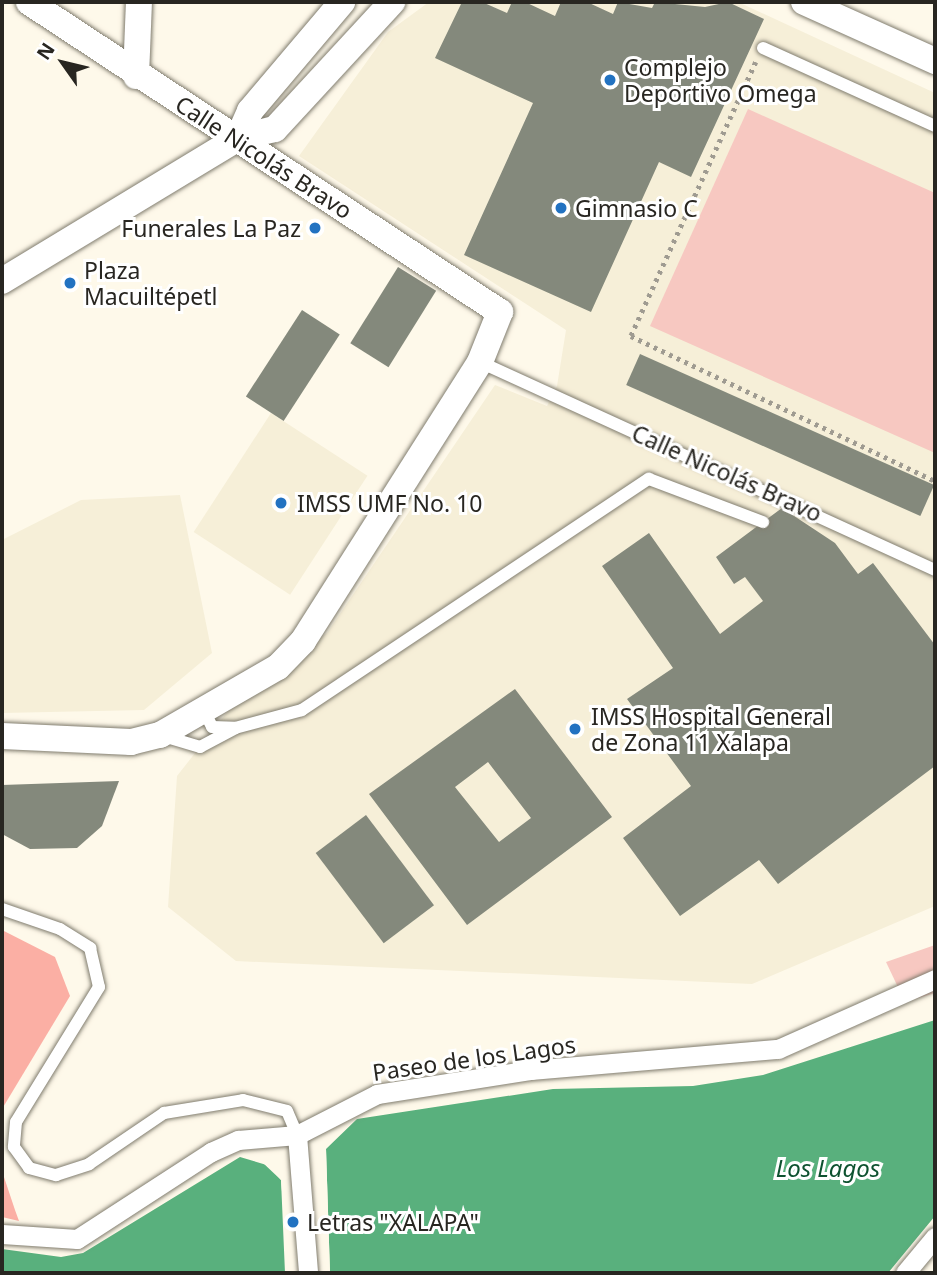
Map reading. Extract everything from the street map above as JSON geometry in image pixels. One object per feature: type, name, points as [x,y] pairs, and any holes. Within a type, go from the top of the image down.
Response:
[{"type":"street","name":"Calle Nicolás Bravo","points":[[29,2],[136,76],[238,138],[500,312],[480,362]]},
{"type":"street","points":[[136,76],[139,2]]},
{"type":"street","points":[[238,138],[250,111],[342,2]]},
{"type":"street","points":[[2,281],[238,138],[275,129],[392,2]]},
{"type":"street","points":[[804,2],[935,61]]},
{"type":"street","points":[[2,736],[131,742],[160,735],[203,707],[278,667],[303,640],[480,362]]},
{"type":"street","name":"Paseo de los Lagos","points":[[2,1234],[77,1239],[211,1152],[238,1140],[297,1144],[367,1098],[416,1087],[531,1070],[778,1049],[935,979]]},
{"type":"street","points":[[297,1144],[308,1273]]},
{"type":"street","points":[[905,1273],[935,1237]]},
{"type":"lane","points":[[763,48],[935,126]]},
{"type":"lane","name":"Calle Nicolás Bravo","points":[[480,362],[935,569]]},
{"type":"lane","points":[[160,735],[200,747],[236,728],[302,710],[649,479],[764,522]]},
{"type":"lane","points":[[203,707],[212,727],[236,728]]},
{"type":"lane","points":[[2,909],[60,929],[90,948],[99,987],[16,1122],[14,1147],[29,1168],[56,1175],[89,1164],[164,1113],[243,1100],[287,1111],[297,1144]]},
{"type":"path","points":[[763,48],[631,336],[935,481]]},
{"type":"shaded area","name":"IMSS Hospital General de Zona 11 Xalapa","points":[[429,2],[738,2],[935,93],[935,906],[752,984],[236,961],[168,907],[177,776],[251,682],[327,633],[495,385],[547,406],[557,386],[566,330],[299,156],[388,32]]},
{"type":"shaded area","points":[[748,109],[935,193],[935,453],[650,326]]},
{"type":"shaded area","name":"IMSS UMF No. 10","points":[[271,413],[367,476],[290,595],[194,532]]},
{"type":"shaded area","points":[[180,495],[212,653],[144,710],[2,713],[2,540],[81,500]]},
{"type":"shaded area","points":[[2,930],[55,957],[70,996],[2,1109]]},
{"type":"shaded area","points":[[935,945],[935,993],[905,1002],[886,962]]},
{"type":"shaded area","points":[[2,1171],[15,1210],[19,1221],[2,1217]]},
{"type":"water","name":"Los Lagos","points":[[935,1020],[935,1216],[888,1273],[330,1273],[326,1149],[357,1119],[553,1089],[693,1086],[763,1075]]},
{"type":"water","points":[[240,1157],[270,1166],[281,1180],[285,1273],[2,1273],[2,1249],[61,1257],[83,1253]]},
{"type":"pier","points":[[323,1149],[326,1149],[330,1273],[326,1273]]},
{"type":"pier","points":[[262,1162],[272,1163],[285,1179],[289,1273],[281,1180]]},
{"type":"building","points":[[462,2],[482,2],[507,13],[512,2],[525,2],[555,16],[561,2],[587,2],[613,14],[618,2],[652,8],[655,2],[705,7],[728,2],[764,19],[691,177],[659,162],[591,312],[464,255],[533,103],[435,58]]},
{"type":"building","points":[[398,267],[436,291],[388,367],[350,343]]},
{"type":"building","points":[[302,310],[340,335],[284,421],[246,396]]},
{"type":"building","points":[[640,354],[934,485],[920,516],[626,385]]},
{"type":"building","points":[[782,508],[835,543],[858,574],[873,563],[935,645],[935,766],[778,884],[759,860],[680,916],[623,838],[691,786],[627,699],[673,668],[602,566],[649,533],[720,634],[763,601],[745,577],[734,584],[716,557]]},
{"type":"building","points":[[515,689],[612,817],[467,925],[369,794]],"holes":[[[488,762],[531,818],[499,842],[455,787]]]},
{"type":"building","points":[[119,781],[102,826],[77,848],[30,849],[2,834],[2,785]]},
{"type":"building","points":[[366,815],[434,905],[384,943],[316,853]]},
{"type":"place","name":"Complejo Deportivo Omega","points":[[610,80]]},
{"type":"place","name":"Gimnasio C","points":[[561,208]]},
{"type":"place","name":"Funerales La Paz","points":[[315,228]]},
{"type":"place","name":"Plaza Macuiltépetl","points":[[70,283]]},
{"type":"place","name":"IMSS UMF No. 10","points":[[281,503]]},
{"type":"place","name":"IMSS Hospital General de Zona 11 Xalapa","points":[[575,729]]},
{"type":"place","name":"Letras \"XALAPA\"","points":[[293,1222]]}]
